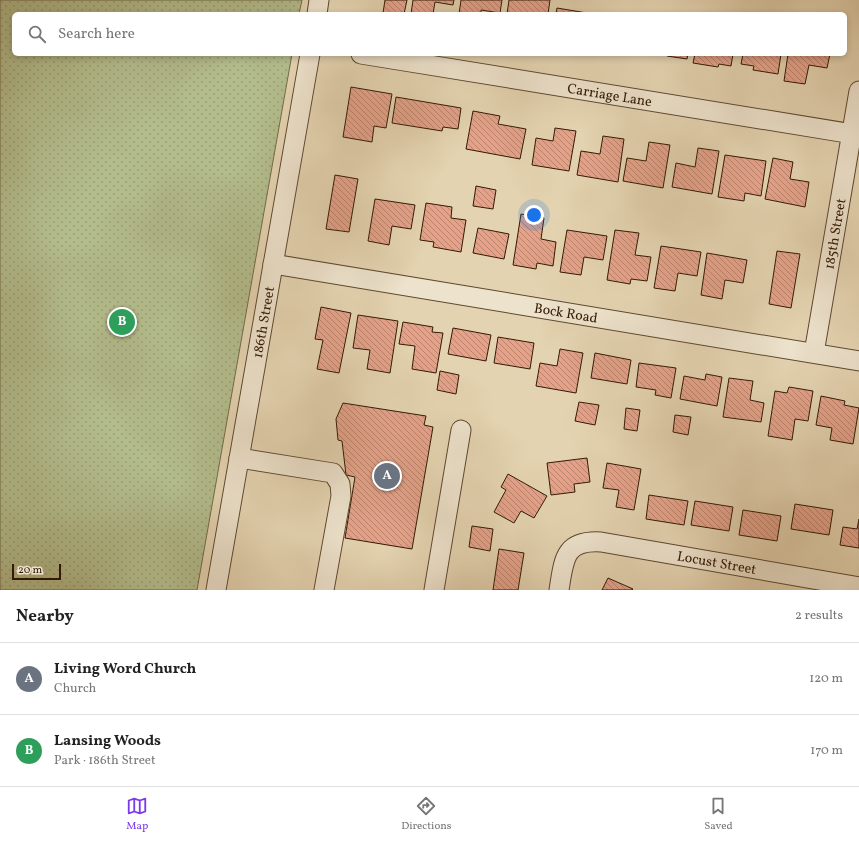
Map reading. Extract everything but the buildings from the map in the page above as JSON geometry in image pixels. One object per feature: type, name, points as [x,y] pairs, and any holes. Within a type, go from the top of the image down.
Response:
[{"type":"street","points":[[317,12],[319,0]]},
{"type":"street","name":"186th Street","points":[[216,590],[310,56]]},
{"type":"street","name":"Carriage Lane","points":[[373,56],[855,134]]},
{"type":"street","name":"185th Street","points":[[814,353],[855,134],[859,90]]},
{"type":"street","name":"Bock Road","points":[[273,264],[859,361]]},
{"type":"street","points":[[434,590],[461,430]]},
{"type":"street","points":[[238,458],[333,473],[340,484],[341,496],[324,590]]},
{"type":"street","name":"Locust Street","points":[[559,590],[567,553],[575,545],[588,542],[601,542],[859,587]]},
{"type":"green space","points":[[0,0],[302,0],[299,12],[12,12],[12,56],[292,56],[197,590],[0,590]]},
{"type":"place","name":"Lansing Woods","points":[[122,322]]},
{"type":"place","name":"Living Word Church","points":[[387,476]]}]
